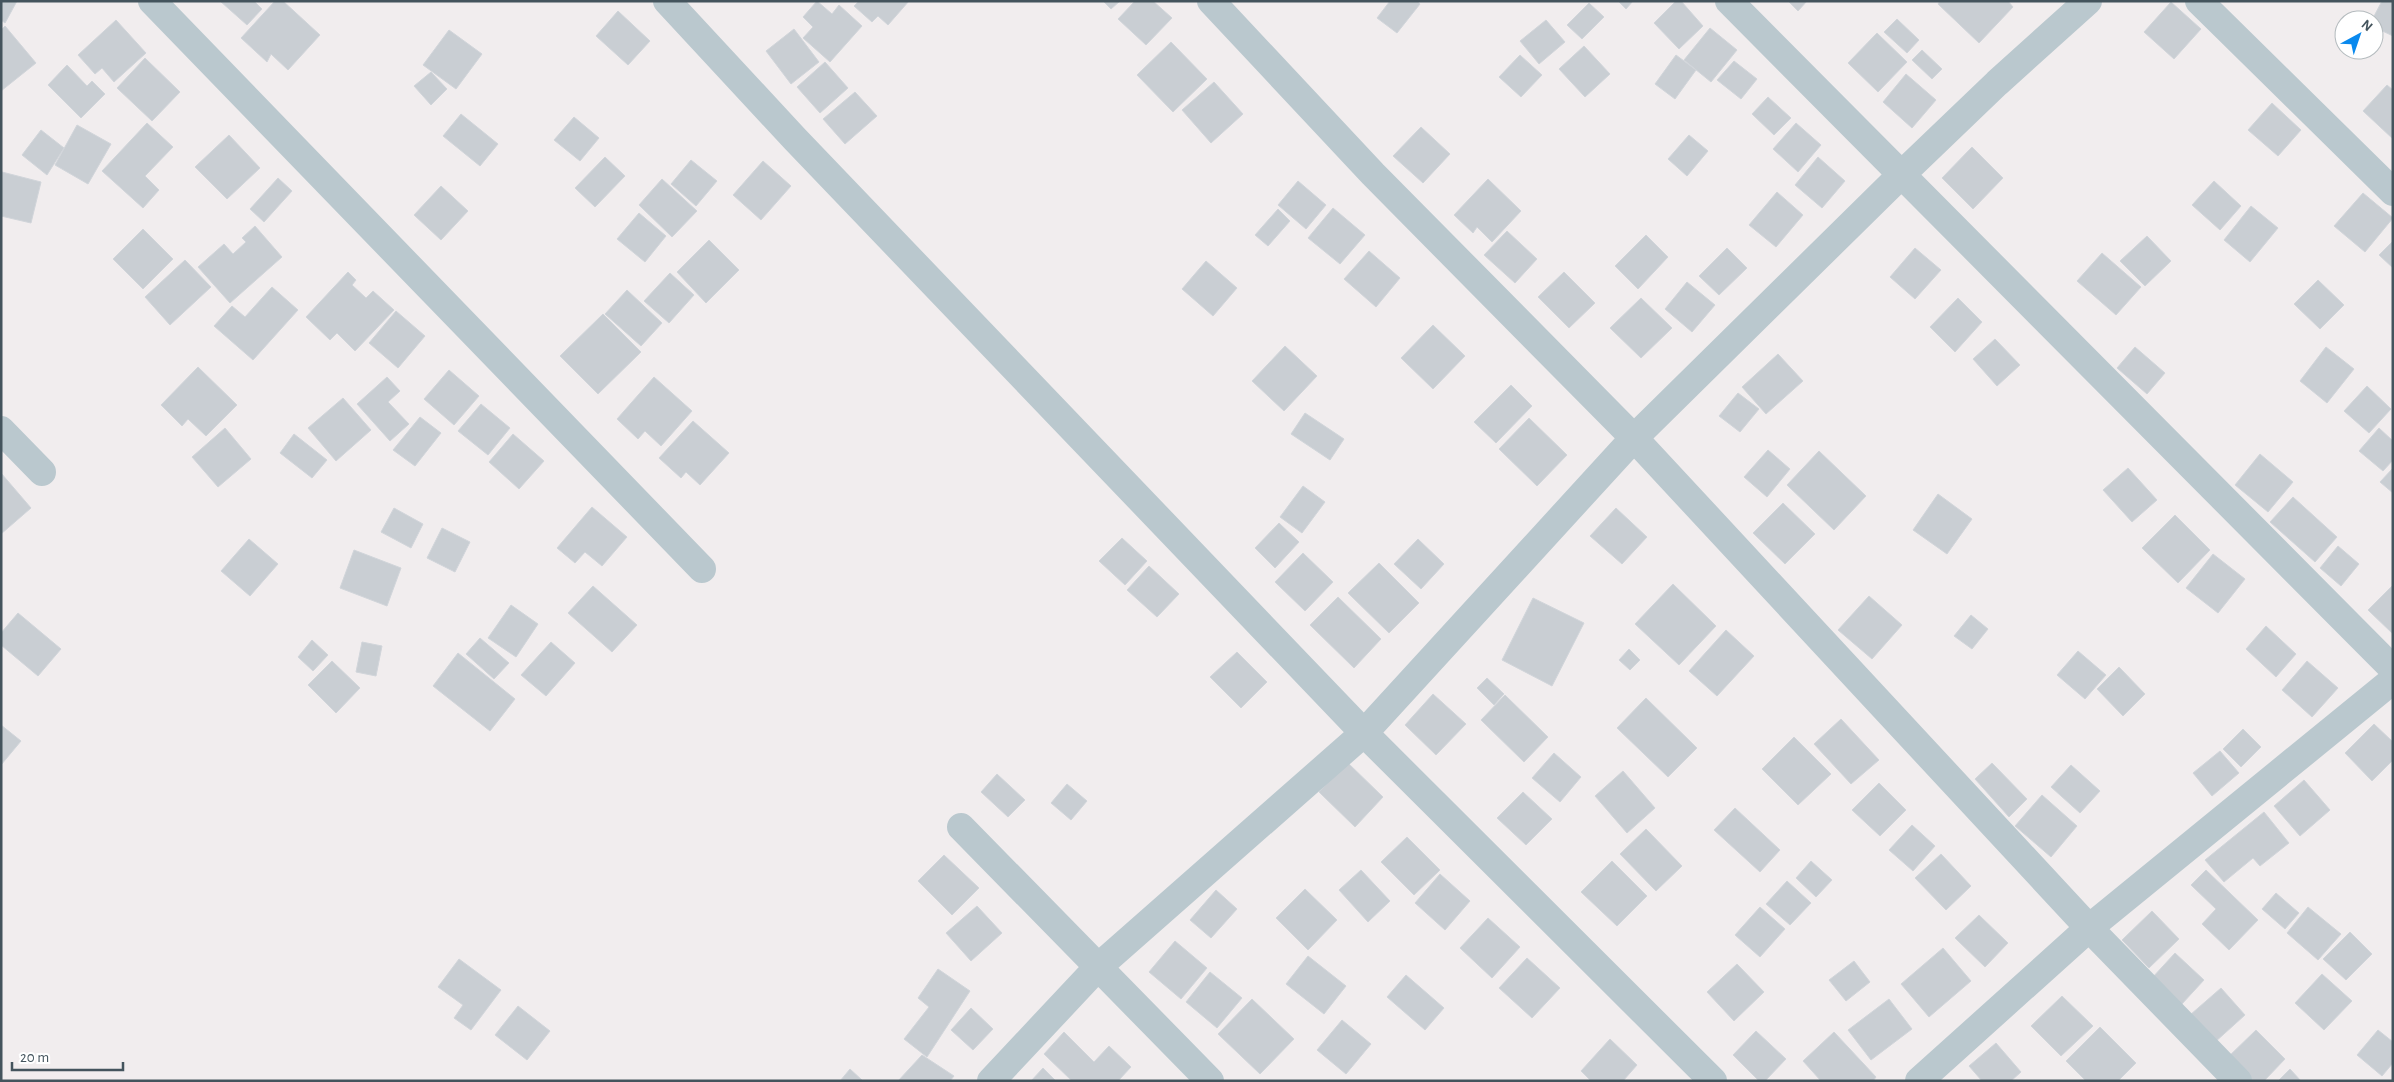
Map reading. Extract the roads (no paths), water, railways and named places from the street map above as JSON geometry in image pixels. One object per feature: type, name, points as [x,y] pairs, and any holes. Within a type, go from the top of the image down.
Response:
[{"type":"street","points":[[152,1],[702,569]]},
{"type":"street","points":[[667,1],[822,167],[1364,733],[1713,1081]]},
{"type":"street","points":[[1211,1],[1373,174],[1634,438],[2089,928],[2238,1081]]},
{"type":"street","points":[[1730,1],[1900,176],[2393,669]]},
{"type":"street","points":[[991,1081],[1097,968],[1364,733],[1634,438],[1900,176],[1997,83],[2088,1]]},
{"type":"street","points":[[2198,1],[2393,192]]},
{"type":"street","points":[[1,430],[42,472]]},
{"type":"street","points":[[1919,1081],[2089,928],[2393,680]]},
{"type":"street","points":[[961,827],[1097,968],[1210,1081]]}]
